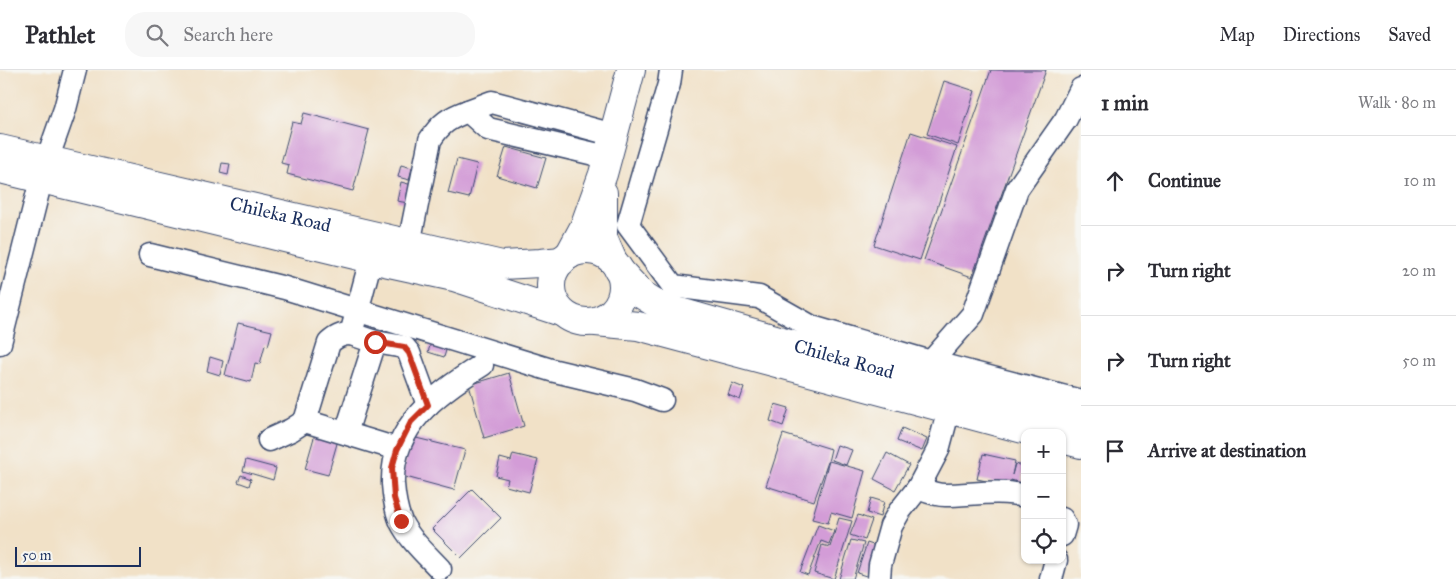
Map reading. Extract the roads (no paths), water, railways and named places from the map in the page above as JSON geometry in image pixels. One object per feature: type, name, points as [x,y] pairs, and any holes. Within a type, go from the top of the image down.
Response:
[{"type":"main road","points":[[561,312],[552,295],[550,286],[556,268],[565,258],[584,227],[608,156],[631,70]]},
{"type":"main road","name":"Chileka Road","points":[[0,149],[44,170],[371,259],[454,276],[561,312],[568,318],[577,321],[638,326],[1023,429]]},
{"type":"main road","points":[[596,322],[612,312],[622,296],[622,277],[603,238],[608,156]]},
{"type":"main road","points":[[0,169],[44,170]]},
{"type":"main road","name":"Chileka Road","points":[[44,170],[409,244],[502,265],[540,263],[565,258],[578,251],[596,251],[615,265],[641,294],[662,307],[1081,424]]},
{"type":"main road","points":[[1066,440],[1081,444]]},
{"type":"street","points":[[0,343],[44,170],[75,70]]},
{"type":"street","points":[[671,70],[669,84],[628,225],[673,286],[759,297],[812,327],[931,362],[1081,401]]},
{"type":"street","points":[[931,362],[973,314],[1017,189],[1066,119],[1081,90]]},
{"type":"street","points":[[409,244],[430,140],[438,128],[450,118],[492,102],[608,156]]},
{"type":"street","points":[[150,255],[285,288],[551,370],[635,390],[662,400]]},
{"type":"street","points":[[350,334],[371,259]]},
{"type":"street","points":[[269,440],[305,421],[329,343],[344,334],[404,347],[409,353],[428,405]]},
{"type":"street","points":[[346,433],[375,342]]},
{"type":"street","points":[[440,569],[414,543],[401,521],[394,498],[392,468],[397,450],[411,422],[450,385],[482,365]]},
{"type":"street","points":[[879,579],[880,565],[891,526],[899,512],[918,488],[938,450],[949,409]]},
{"type":"street","points":[[305,421],[397,450]]},
{"type":"street","points":[[918,488],[943,495],[997,493],[1021,496]]},
{"type":"street","points":[[1051,579],[1055,564]]}]
